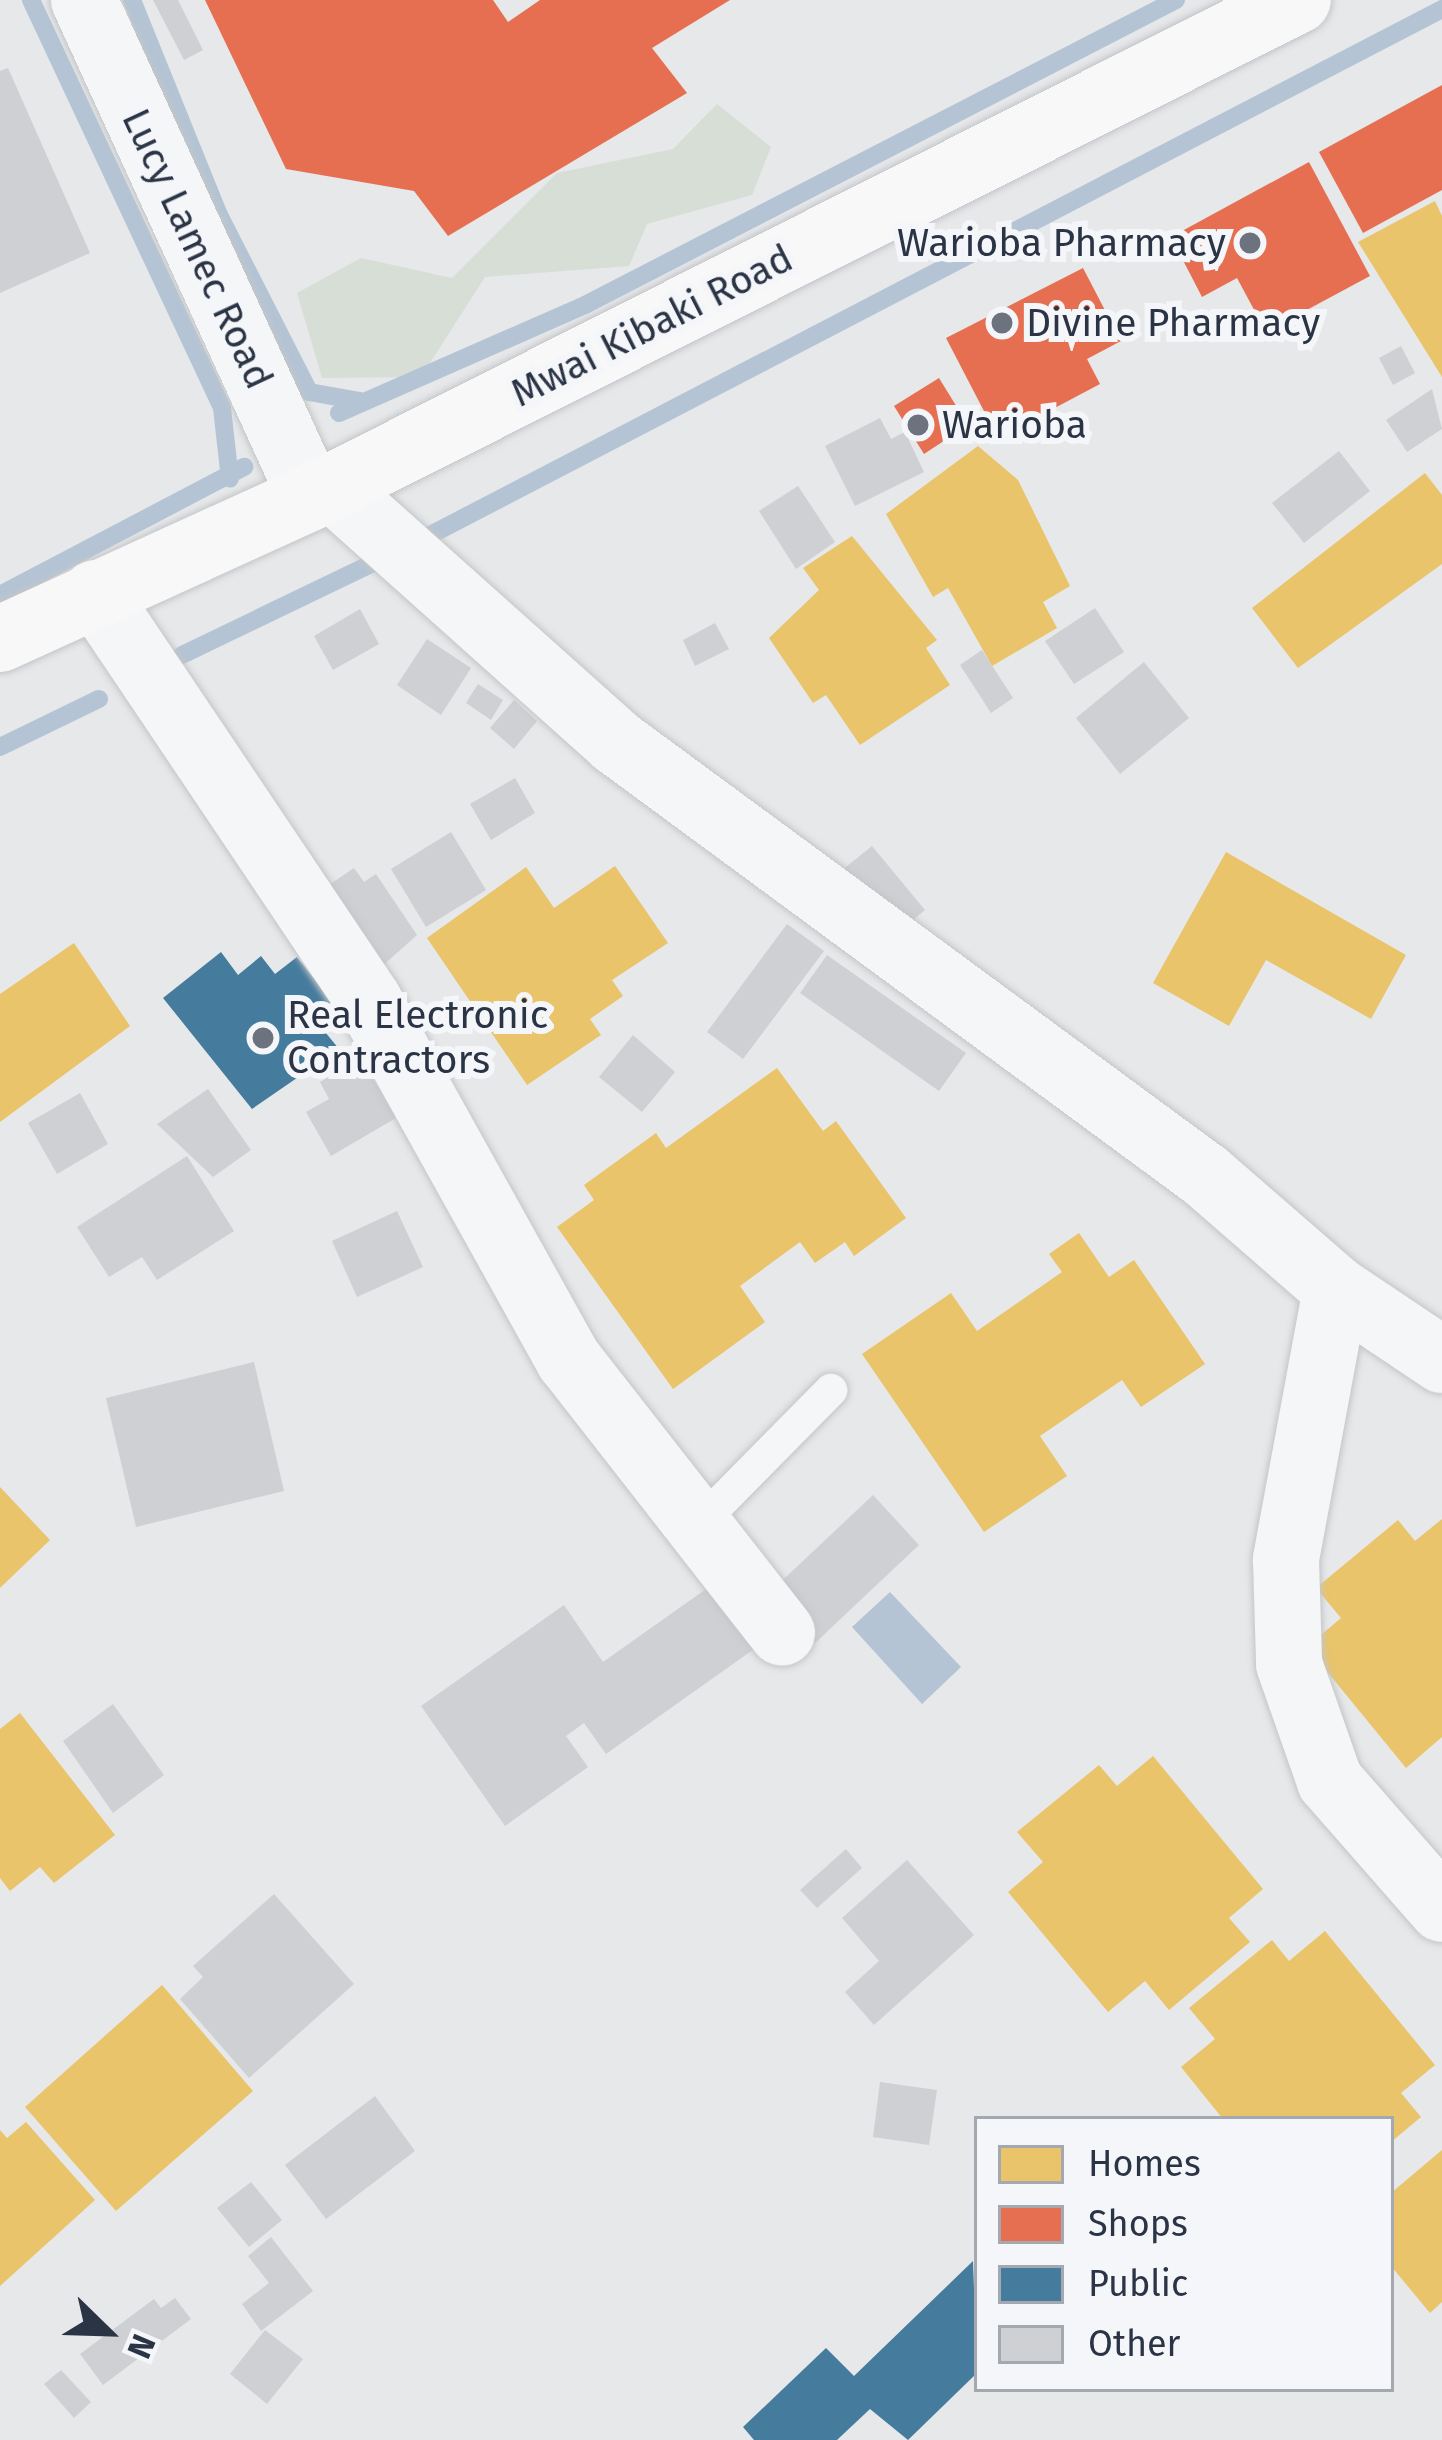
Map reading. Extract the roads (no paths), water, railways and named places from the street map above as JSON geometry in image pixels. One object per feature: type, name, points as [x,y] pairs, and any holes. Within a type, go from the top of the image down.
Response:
[{"type":"main road","name":"Mwai Kibaki Road","points":[[0,639],[321,492],[1298,0]]},
{"type":"street","name":"Lucy Lamec Road","points":[[84,0],[321,492],[616,742],[1206,1176],[1336,1289],[1442,1360]]},
{"type":"street","points":[[94,593],[369,1001],[569,1360],[782,1633]]},
{"type":"street","points":[[1336,1289],[1286,1560],[1289,1664],[1330,1780],[1442,1910]]},
{"type":"lane","points":[[697,1525],[830,1390]]},
{"type":"water","points":[[890,1592],[961,1667],[922,1704],[852,1627]]},
{"type":"waterway","points":[[31,0],[222,408],[230,479]]},
{"type":"waterway","points":[[132,0],[219,215],[309,392],[360,401]]},
{"type":"waterway","points":[[339,413],[585,305],[1176,0]]},
{"type":"waterway","points":[[413,544],[1442,9]]},
{"type":"waterway","points":[[0,595],[244,467]]},
{"type":"waterway","points":[[182,655],[388,556]]},
{"type":"waterway","points":[[0,747],[99,699]]},
{"type":"place","name":"Warioba Pharmacy","points":[[1250,243]]},
{"type":"place","name":"Divine Pharmacy","points":[[1002,323]]},
{"type":"place","name":"Warioba","points":[[918,425]]},
{"type":"place","name":"Real Electronic Contractors","points":[[263,1038]]}]
